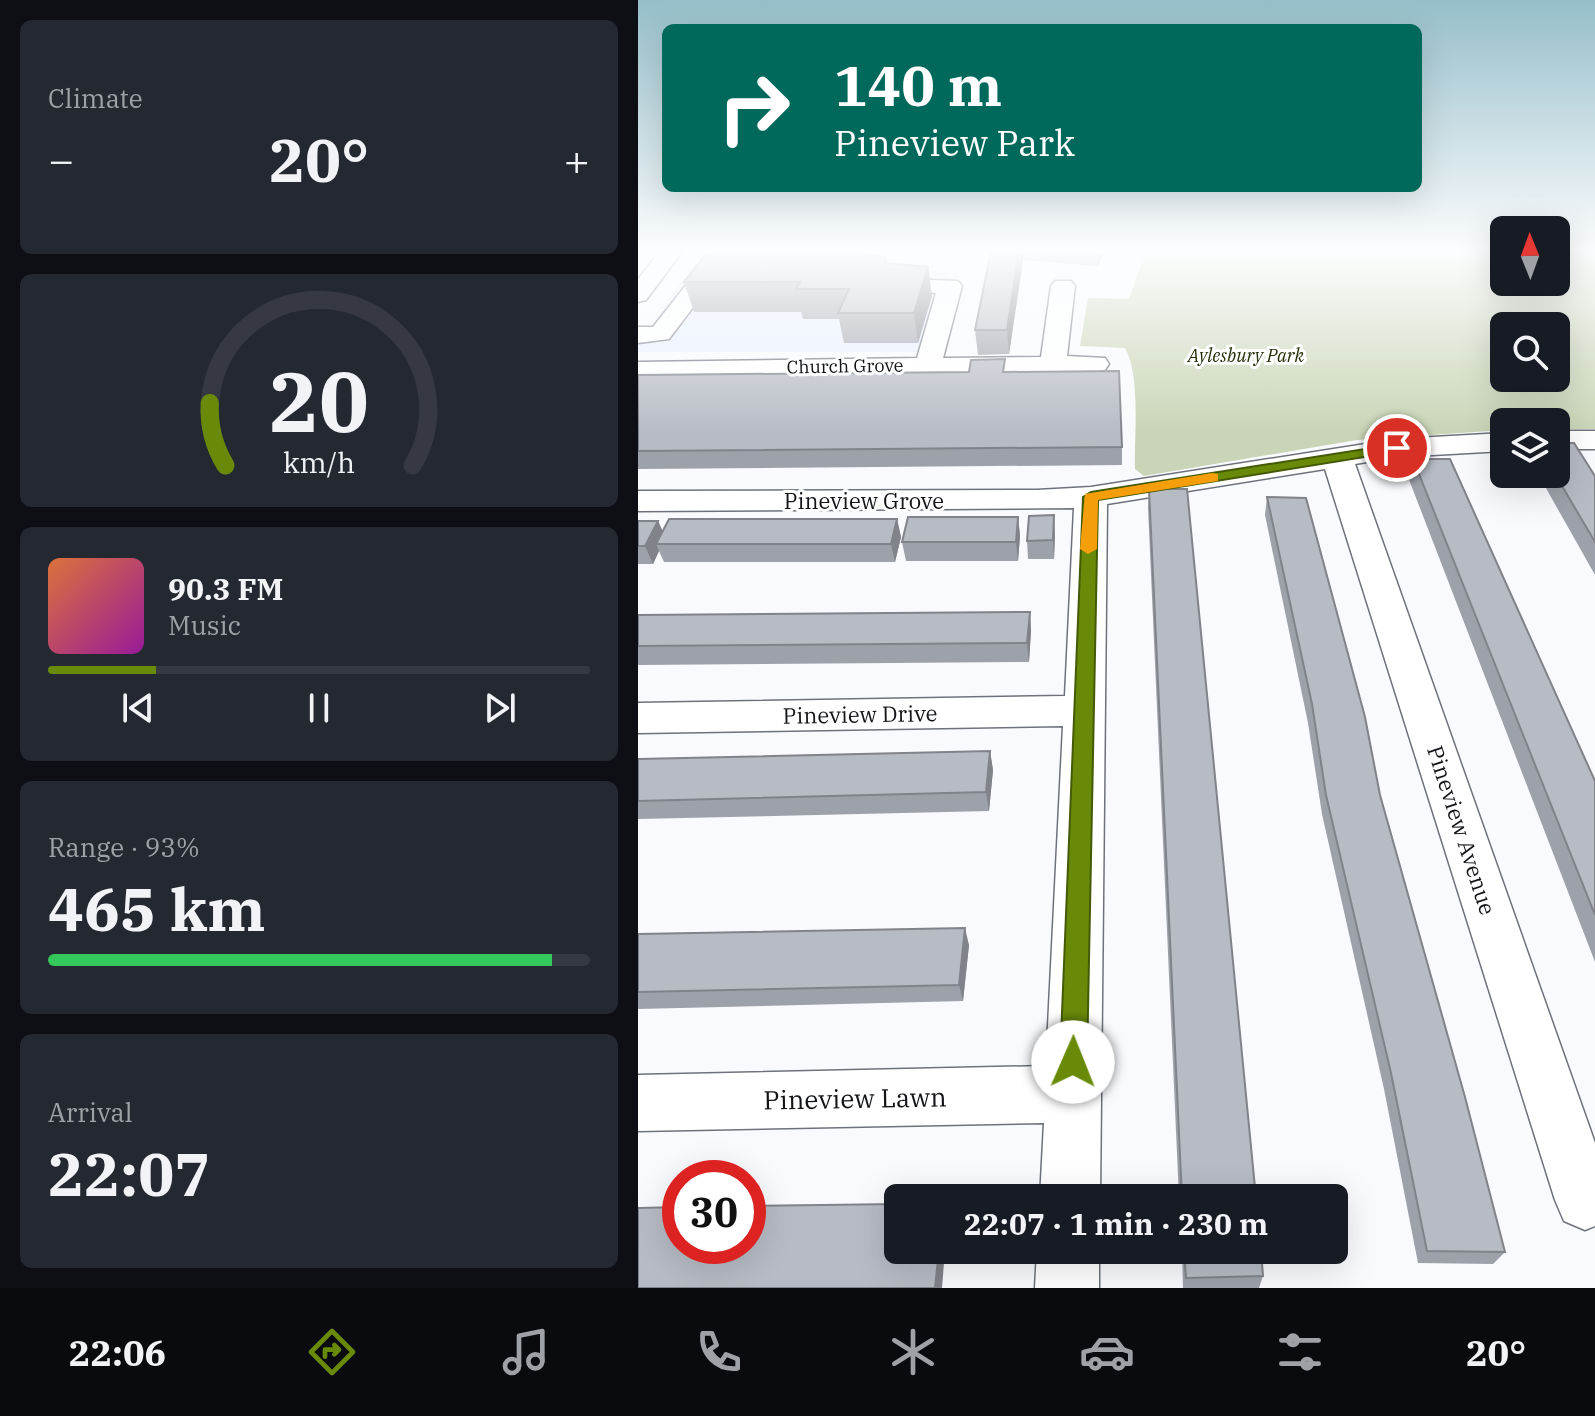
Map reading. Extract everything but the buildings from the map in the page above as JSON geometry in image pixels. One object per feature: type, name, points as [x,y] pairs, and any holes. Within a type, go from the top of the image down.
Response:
[{"type":"street","points":[[638,335],[660,334],[677,312]]},
{"type":"street","points":[[928,365],[943,312]]},
{"type":"street","points":[[1053,364],[1060,312]]},
{"type":"street","name":"Church Grove","points":[[638,370],[685,358],[928,365],[1096,364]]},
{"type":"street","points":[[1570,440],[1595,440]]},
{"type":"street","name":"Pineview Grove","points":[[638,501],[1037,500],[1091,497],[1338,460],[1397,448],[1490,443]]},
{"type":"street","name":"Pineview Avenue","points":[[1338,460],[1585,1200]]},
{"type":"street","points":[[1070,1184],[1091,497]]},
{"type":"street","name":"Pineview Drive","points":[[638,718],[1083,711]]},
{"type":"street","name":"Pineview Lawn","points":[[638,1103],[1072,1094]]},
{"type":"street","points":[[1067,1288],[1068,1264]]},
{"type":"shaded area","points":[[661,312],[947,312],[936,352],[638,352],[638,345]]},
{"type":"green space","name":"Aylesbury Park","points":[[1086,312],[1490,312],[1490,392],[1570,392],[1570,312],[1595,312],[1595,429],[1570,429],[1570,408],[1490,408],[1490,431],[1357,440],[1144,476],[1135,469],[1135,390],[1125,348],[1080,346]]},
{"type":"slow traffic","points":[[1088,549],[1091,497],[1212,477]]},
{"type":"route","points":[[1073,1062],[1091,497],[1338,460],[1397,448]]}]
